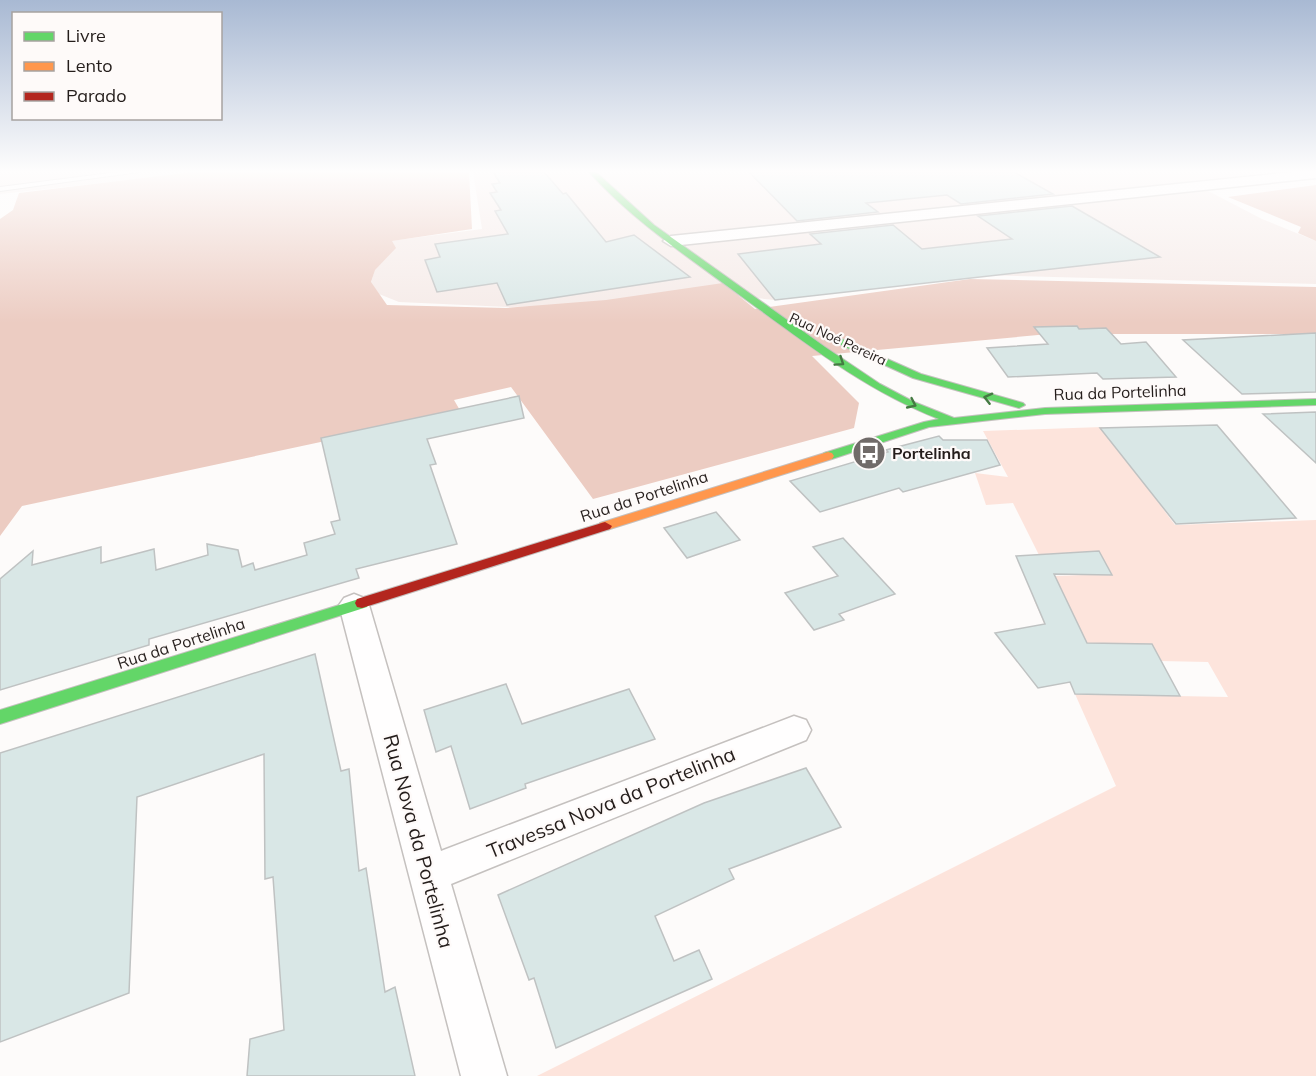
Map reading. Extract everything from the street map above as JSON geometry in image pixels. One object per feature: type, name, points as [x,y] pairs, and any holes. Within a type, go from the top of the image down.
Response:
[{"type":"street","name":"Rua Noé Pereira","points":[[647,222],[876,386],[910,404],[950,420]]},
{"type":"street","points":[[671,240],[845,222]]},
{"type":"street","name":"Rua Noé Pereira","points":[[759,303],[917,376],[977,395],[1045,411]]},
{"type":"street","name":"Rua Noé Pereira","points":[[917,376],[939,399],[950,420]]},
{"type":"street","name":"Rua Noé Pereira","points":[[876,386],[884,405]]},
{"type":"street","name":"Rua da Portelinha","points":[[0,717],[875,440],[950,420],[1045,411],[1316,402]]},
{"type":"street","points":[[875,440],[882,421]]},
{"type":"street","name":"Rua Nova da Portelinha","points":[[354,605],[484,1076]]},
{"type":"street","name":"Travessa Nova da Portelinha","points":[[428,875],[795,730]]},
{"type":"shaded area","points":[[0,222],[472,222],[472,229],[392,241],[396,248],[375,270],[371,282],[387,305],[506,308],[606,300],[723,283],[755,309],[970,279],[1316,287],[1316,334],[1049,334],[812,356],[859,403],[854,428],[593,499],[511,387],[454,400],[461,412],[22,506],[0,536]]},
{"type":"shaded area","points":[[481,222],[1270,222],[1316,241],[1316,284],[983,275],[775,300],[718,294],[559,306],[508,307],[399,302],[379,294],[371,283],[382,242],[482,229]]},
{"type":"shaded area","points":[[1289,222],[1316,222],[1316,241],[1298,233],[1301,227]]},
{"type":"shaded area","points":[[1102,427],[1175,525],[1316,520],[1316,1076],[537,1076],[1116,786],[1075,694],[1228,697],[1208,662],[1160,661],[1063,667],[1034,600],[1066,600],[1055,576],[1112,574],[1099,551],[1039,555],[1013,503],[986,505],[975,473],[1008,477],[983,431]]},
{"type":"building","points":[[501,222],[590,222],[606,242],[634,235],[690,277],[507,305],[497,283],[437,292],[425,260],[440,257],[435,244],[508,234]]},
{"type":"building","points":[[987,222],[1100,222],[1160,257],[775,300],[738,254],[821,244],[810,234],[893,225],[922,249],[1012,239]]},
{"type":"building","points":[[1077,326],[1079,329],[1106,328],[1121,344],[1146,342],[1176,377],[1103,379],[1097,373],[1008,377],[987,348],[1048,344],[1034,327]]},
{"type":"building","points":[[1316,333],[1316,392],[1242,394],[1183,340]]},
{"type":"building","points":[[519,396],[524,418],[427,439],[436,464],[430,465],[457,544],[356,569],[359,578],[149,639],[149,645],[0,690],[0,579],[33,551],[32,565],[101,547],[101,563],[154,549],[156,570],[208,555],[207,544],[238,550],[242,567],[253,563],[255,570],[307,555],[304,543],[335,534],[331,522],[340,520],[321,438]]},
{"type":"building","points":[[1316,412],[1316,463],[1263,414]]},
{"type":"building","points":[[1217,425],[1296,518],[1176,524],[1100,428]]},
{"type":"building","points":[[939,436],[943,440],[987,440],[1000,465],[903,492],[899,488],[820,512],[790,481],[888,452],[886,450]]},
{"type":"building","points":[[716,512],[740,540],[687,558],[664,528]]},
{"type":"building","points":[[843,538],[895,594],[839,614],[844,620],[814,630],[785,593],[838,576],[813,547]]},
{"type":"building","points":[[1099,551],[1112,575],[1054,574],[1087,643],[1152,644],[1180,696],[1075,694],[1070,682],[1038,688],[995,633],[1045,624],[1016,556]]},
{"type":"building","points":[[315,654],[341,771],[349,769],[359,871],[366,868],[385,992],[395,987],[415,1076],[247,1076],[250,1039],[284,1030],[273,877],[265,879],[264,754],[137,797],[129,993],[0,1042],[0,753]]},
{"type":"building","points":[[506,684],[522,724],[629,689],[655,739],[525,784],[526,788],[470,809],[451,746],[436,752],[424,710]]},
{"type":"building","points":[[806,768],[841,827],[729,869],[734,879],[655,916],[674,961],[699,950],[712,979],[556,1048],[534,978],[529,980],[498,895],[704,803]]},
{"type":"traffic: fast","points":[[646,222],[876,386],[910,404],[950,420]]},
{"type":"traffic: fast","points":[[833,338],[917,376],[1019,405]]},
{"type":"traffic: fast","points":[[828,456],[928,424],[1045,411],[1316,402]]},
{"type":"traffic: fast","points":[[0,717],[362,603]]},
{"type":"traffic: slow","points":[[605,526],[828,456]]},
{"type":"traffic: jam","points":[[362,603],[605,526]]},
{"type":"place","name":"Portelinha","points":[[869,453]]}]
